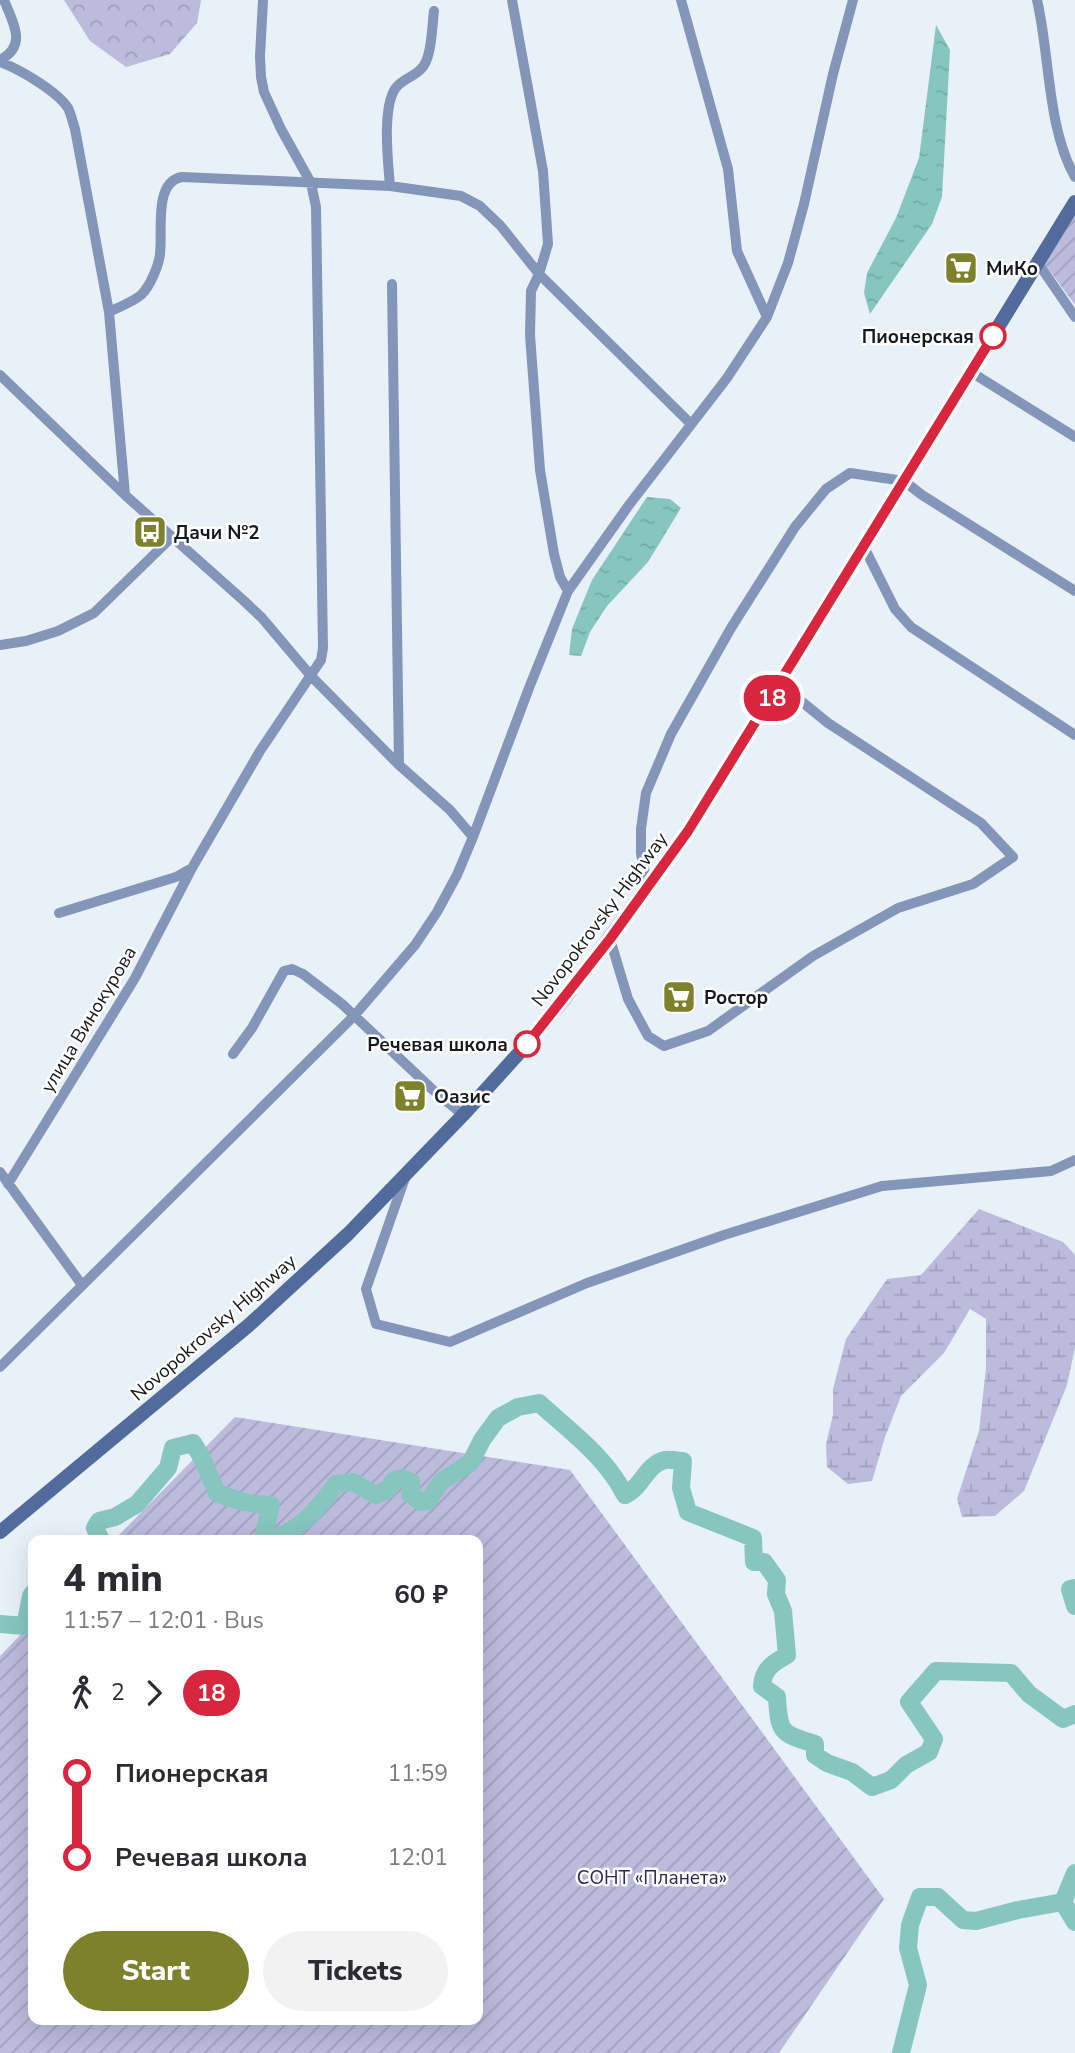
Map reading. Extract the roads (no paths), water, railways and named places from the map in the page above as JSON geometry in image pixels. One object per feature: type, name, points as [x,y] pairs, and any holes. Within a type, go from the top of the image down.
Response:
[{"type":"main road","name":"Novopokrovsky Highway","points":[[0,1532],[249,1325],[348,1234],[463,1115],[536,1033],[610,939],[688,831],[1075,202]]},
{"type":"street","points":[[4,0],[17,39],[14,49],[0,61],[19,69],[56,96],[68,108],[75,129],[109,312],[125,495]]},
{"type":"street","points":[[263,0],[260,56],[264,92],[311,183]]},
{"type":"street","points":[[512,0],[543,171],[548,244],[531,291],[530,335],[539,458],[554,554],[560,578],[568,591]]},
{"type":"street","points":[[681,0],[728,169],[737,251],[767,317]]},
{"type":"street","points":[[0,1367],[354,1016],[415,944],[437,912],[473,837],[568,591],[727,378],[767,317],[798,228],[853,0]]},
{"type":"street","points":[[1037,0],[1043,25],[1050,88],[1065,160],[1075,177]]},
{"type":"street","points":[[390,186],[387,149],[389,109],[395,89],[421,69],[427,60],[434,11]]},
{"type":"street","points":[[109,312],[142,294],[157,268],[161,212],[167,185],[173,178],[390,186],[461,196],[480,206],[500,225],[539,274],[691,424]]},
{"type":"street","name":"улица Винокурова","points":[[8,1184],[135,978],[192,868],[260,751],[321,660],[323,648],[316,207],[311,183]]},
{"type":"street","points":[[1038,263],[1075,317]]},
{"type":"street","points":[[392,284],[399,765]]},
{"type":"street","points":[[971,372],[1075,437]]},
{"type":"street","points":[[0,375],[125,495],[262,618],[311,676],[399,765],[450,810],[473,837]]},
{"type":"street","points":[[648,888],[641,853],[646,793],[671,734],[738,617],[795,527],[826,489],[850,473],[904,481],[1075,591]]},
{"type":"street","points":[[0,645],[26,641],[58,631],[94,613],[172,537]]},
{"type":"street","points":[[864,547],[895,609],[911,626],[1075,735]]},
{"type":"street","points":[[610,939],[628,999],[648,1036],[664,1046],[708,1031],[813,956],[898,908],[973,884],[1013,857],[981,823],[828,723],[780,684]]},
{"type":"street","points":[[59,913],[176,877],[192,868]]},
{"type":"street","points":[[233,1054],[252,1028],[284,971],[292,969],[303,974],[354,1016],[463,1115]]},
{"type":"street","points":[[407,1173],[366,1289],[376,1324],[450,1342],[587,1283],[724,1235],[882,1186],[1051,1171],[1075,1160]]},
{"type":"street","points":[[0,1172],[82,1285]]},
{"type":"water","points":[[936,25],[950,50],[942,197],[932,224],[870,314],[864,293],[867,273],[896,218],[919,158]]},
{"type":"water","points":[[647,497],[670,499],[681,508],[648,562],[607,606],[590,632],[581,656],[569,655],[572,629],[592,580]]},
{"type":"waterway","points":[[283,1535],[308,1518],[336,1484],[353,1482],[376,1495],[389,1489],[393,1481],[402,1478],[411,1482],[410,1494],[421,1502],[428,1501],[441,1482],[471,1462],[482,1440],[498,1418],[518,1407],[539,1403],[598,1457],[625,1495],[631,1492],[658,1462],[683,1461],[681,1488],[688,1512],[753,1538],[754,1562],[764,1562],[777,1580],[776,1594],[783,1611],[787,1655],[770,1667],[764,1675],[762,1686],[777,1697],[779,1718],[784,1730],[815,1744],[815,1755],[827,1763],[852,1772],[872,1787],[891,1780],[906,1765],[929,1752],[934,1739],[909,1702],[936,1671],[1011,1673],[1029,1694],[1063,1719],[1075,1714]]},
{"type":"waterway","points":[[98,1535],[95,1528],[99,1521],[115,1517],[137,1504],[168,1468],[173,1448],[193,1443],[217,1493],[243,1502],[271,1505],[264,1535]]},
{"type":"waterway","points":[[1075,1588],[1070,1589],[1075,1606]]},
{"type":"waterway","points":[[0,1624],[25,1626],[28,1611]]},
{"type":"waterway","points":[[901,2053],[918,1985],[908,1948],[910,1925],[920,1897],[938,1897],[963,1920],[976,1921],[1063,1902],[1075,1873]]},
{"type":"waterway","points":[[1063,1902],[1075,1922]]},
{"type":"place","name":"МиКо","points":[[961,268]]},
{"type":"place","name":"Пионерская","points":[[993,336]]},
{"type":"place","name":"Дачи №2","points":[[150,532]]},
{"type":"place","name":"Ростор","points":[[679,997]]},
{"type":"place","name":"Речевая школа","points":[[527,1044]]},
{"type":"place","name":"Оазис","points":[[410,1096]]},
{"type":"park label","name":"СОНТ «Планета»","points":[[652,1877]]}]
